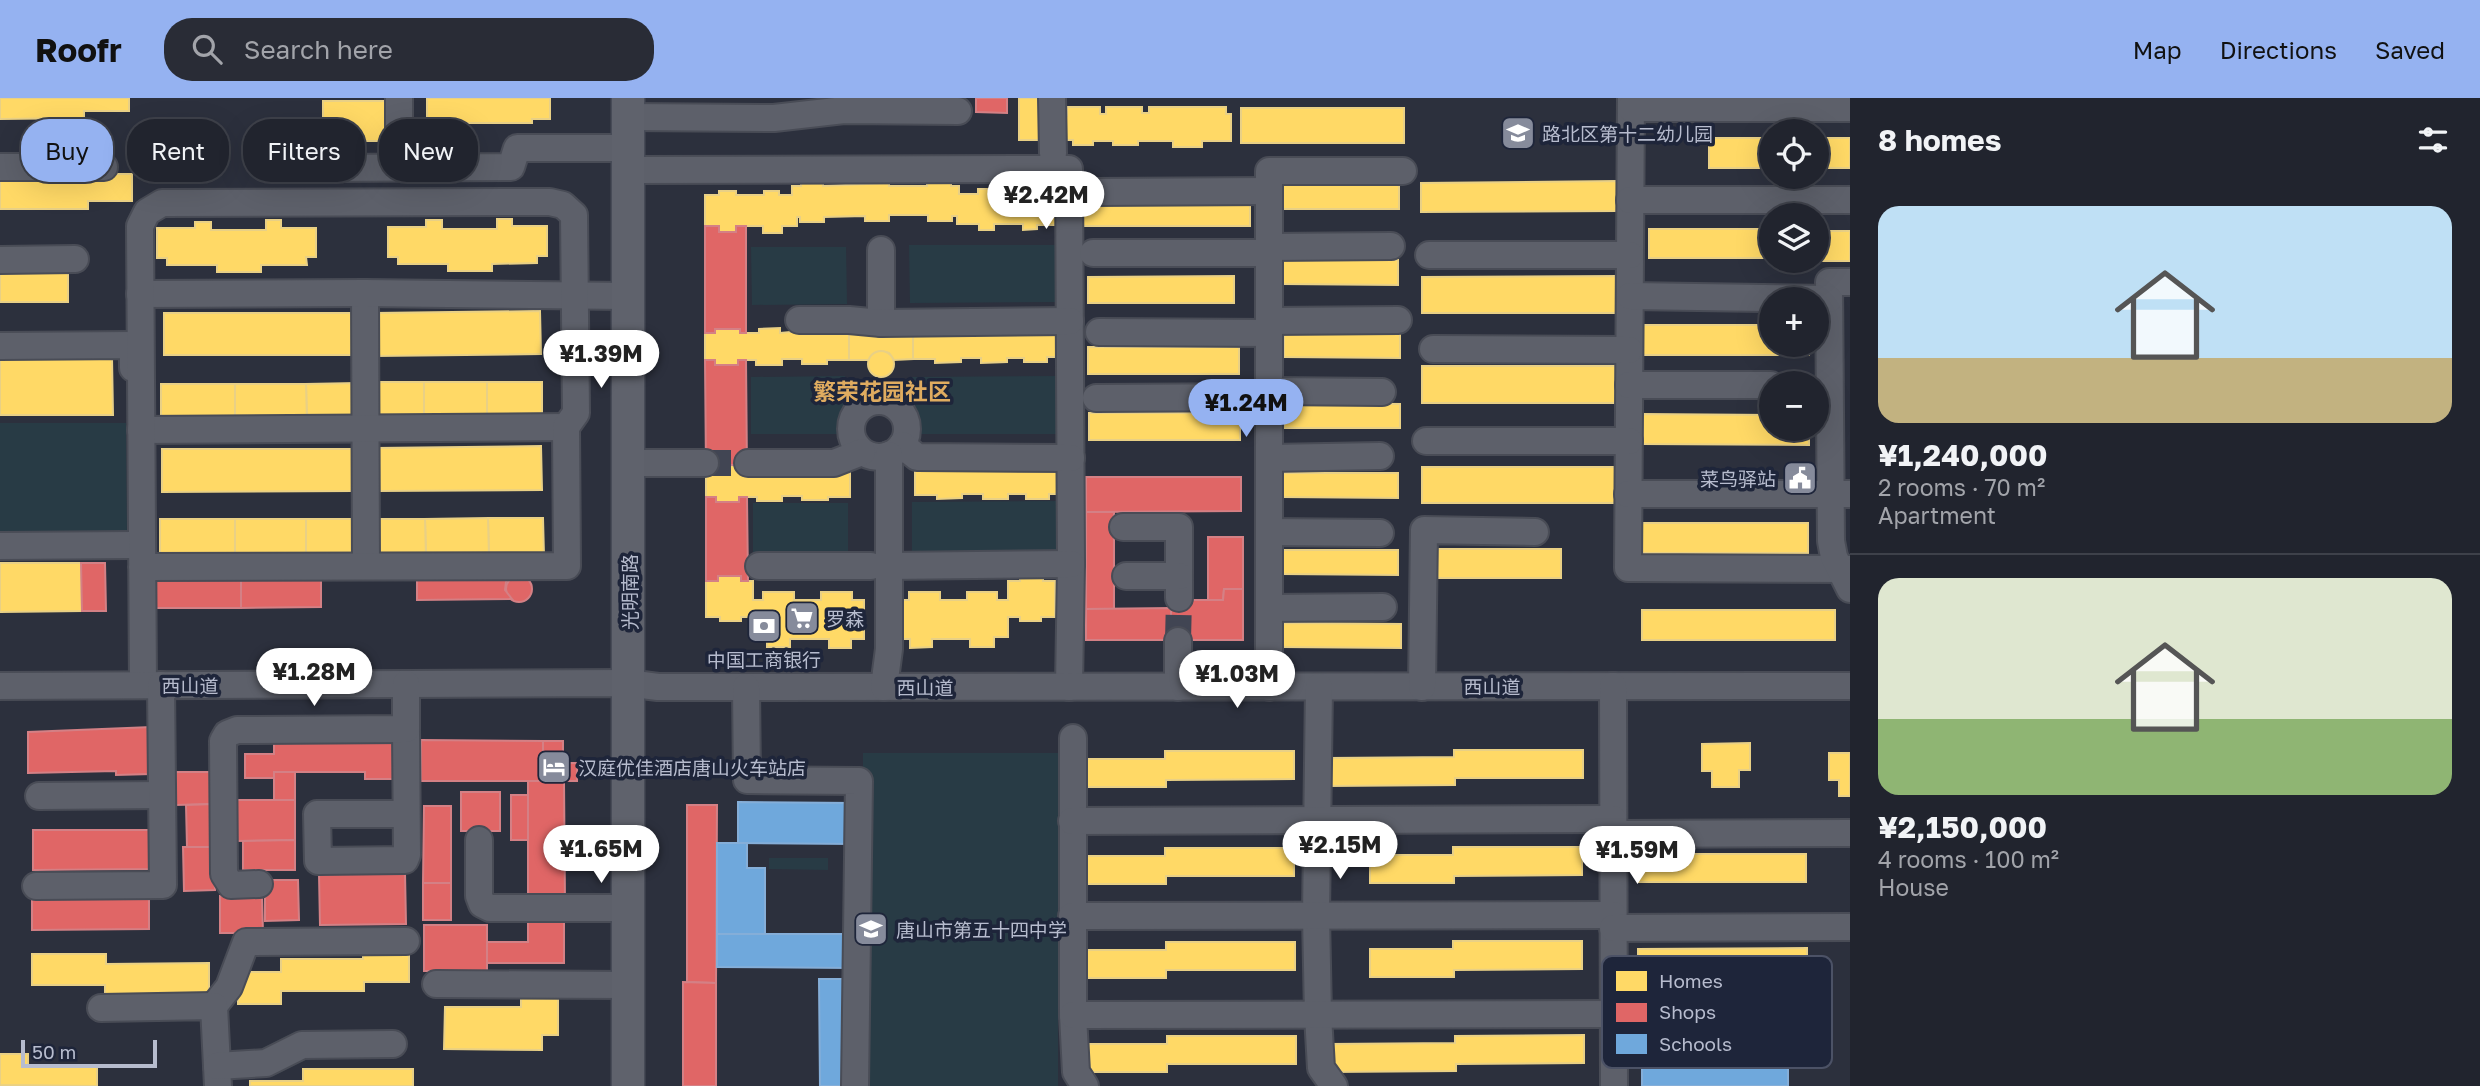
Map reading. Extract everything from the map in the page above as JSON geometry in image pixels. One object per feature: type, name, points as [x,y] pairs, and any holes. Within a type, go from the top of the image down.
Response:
[{"type":"main road","name":"光明南路","points":[[628,107],[628,1086]]},
{"type":"street","points":[[399,98],[399,119]]},
{"type":"street","points":[[1052,98],[1053,153]]},
{"type":"street","points":[[1829,424],[1840,494],[1831,541],[1847,576],[1628,568],[1631,103],[1850,108]]},
{"type":"street","points":[[628,107],[774,118],[844,110],[958,111]]},
{"type":"street","points":[[478,167],[511,167],[517,148],[627,159],[1069,169],[1069,687]]},
{"type":"street","points":[[0,167],[21,167]]},
{"type":"street","points":[[1269,687],[1269,171],[1403,171]]},
{"type":"street","points":[[1093,192],[1269,191]]},
{"type":"street","points":[[1630,200],[1850,200]]},
{"type":"street","points":[[0,546],[138,556],[366,566],[567,566],[566,427],[576,414],[574,215],[563,205],[550,201],[162,203],[146,212],[140,226],[141,430],[138,556]]},
{"type":"street","points":[[1093,253],[1391,246]]},
{"type":"street","points":[[881,250],[881,323]]},
{"type":"street","points":[[1429,255],[1630,255]]},
{"type":"street","points":[[0,260],[75,259]]},
{"type":"street","points":[[1829,287],[1829,282],[1850,282]]},
{"type":"street","points":[[365,293],[366,566]]},
{"type":"street","points":[[140,294],[628,296]]},
{"type":"street","points":[[1630,296],[1759,298]]},
{"type":"street","points":[[799,320],[881,323],[1070,321]]},
{"type":"street","points":[[1098,332],[1398,320]]},
{"type":"street","points":[[0,346],[133,345],[138,556],[146,685],[162,795],[163,885],[36,886]]},
{"type":"street","points":[[1433,349],[1629,350]]},
{"type":"street","points":[[1629,385],[1759,385]]},
{"type":"street","points":[[1096,398],[1382,392]]},
{"type":"street","points":[[141,430],[566,427]]},
{"type":"street","points":[[1426,440],[1629,440]]},
{"type":"street","points":[[748,463],[834,463],[881,452],[917,457],[1070,458]]},
{"type":"street","points":[[881,452],[880,566],[889,649],[884,687]]},
{"type":"street","points":[[1269,458],[1380,456]]},
{"type":"street","points":[[628,463],[705,463]]},
{"type":"street","points":[[1628,494],[1840,494]]},
{"type":"street","points":[[1123,527],[1179,527],[1179,587],[1126,576]]},
{"type":"street","points":[[1422,687],[1424,530],[1535,532]]},
{"type":"street","points":[[1270,532],[1380,533]]},
{"type":"street","points":[[759,566],[1071,564]]},
{"type":"street","points":[[1269,607],[1383,607]]},
{"type":"street","points":[[1178,641],[1178,687]]},
{"type":"street","name":"西山道","points":[[0,686],[627,683],[658,688],[1850,686]]},
{"type":"street","points":[[406,684],[406,814]]},
{"type":"street","points":[[273,685],[273,729]]},
{"type":"street","points":[[1613,686],[1613,956]]},
{"type":"street","points":[[746,687],[747,780],[859,782],[855,1086]]},
{"type":"street","points":[[1319,687],[1316,916],[1318,1015],[1321,1068],[1334,1086]]},
{"type":"street","points":[[259,884],[231,885],[224,874],[222,741],[227,734],[237,730],[406,729]]},
{"type":"street","points":[[1073,738],[1073,1015],[1076,1072],[1085,1086]]},
{"type":"street","points":[[39,796],[162,795]]},
{"type":"street","points":[[1072,821],[1317,820],[1850,833]]},
{"type":"street","points":[[479,840],[479,896],[482,904],[490,908],[628,908]]},
{"type":"street","points":[[1072,916],[1316,916],[1850,927]]},
{"type":"street","points":[[393,1044],[302,1045],[266,1063],[217,1076],[214,1006],[229,987],[246,942],[406,942]]},
{"type":"street","points":[[436,984],[628,985]]},
{"type":"street","points":[[101,1008],[214,1006]]},
{"type":"street","points":[[1073,1015],[1602,1014]]},
{"type":"street","points":[[1614,1068],[1614,1086]]},
{"type":"shaded area","points":[[909,245],[1057,245],[1058,302],[910,303]]},
{"type":"shaded area","points":[[751,247],[846,247],[847,304],[752,305]]},
{"type":"shaded area","points":[[845,376],[846,434],[751,434],[751,377]]},
{"type":"shaded area","points":[[1059,376],[1059,434],[912,434],[911,377]]},
{"type":"shaded area","points":[[0,423],[126,423],[127,539],[0,540]]},
{"type":"shaded area","points":[[1060,501],[1060,559],[912,559],[912,502]]},
{"type":"shaded area","points":[[753,503],[848,503],[848,560],[753,561]]},
{"type":"shaded area","points":[[863,753],[1058,753],[1058,1086],[863,1086]]},
{"type":"shaded area","points":[[769,858],[828,858],[828,870],[769,869]]},
{"type":"building: Homes","points":[[0,98],[129,98],[129,111],[84,111],[84,118],[0,119]]},
{"type":"building: Homes","points":[[427,98],[550,98],[550,119],[532,119],[532,123],[427,119]]},
{"type":"building: Homes","points":[[1019,98],[1044,98],[1044,140],[1019,140]]},
{"type":"building: Homes","points":[[323,101],[393,101],[393,119],[379,119],[379,141],[365,141],[365,119],[323,119]]},
{"type":"building: Homes","points":[[1067,107],[1100,107],[1100,114],[1106,114],[1106,107],[1142,107],[1142,113],[1149,113],[1149,107],[1226,107],[1226,114],[1231,114],[1231,141],[1202,141],[1202,147],[1173,147],[1173,141],[1138,141],[1138,145],[1113,145],[1113,141],[1093,141],[1093,145],[1073,145],[1073,140],[1061,140],[1061,116],[1067,116]]},
{"type":"building: Homes","points":[[1241,108],[1404,108],[1404,143],[1241,143]]},
{"type":"building: Homes","points":[[1709,138],[1759,138],[1759,168],[1709,168]]},
{"type":"building: Homes","points":[[1829,138],[1850,138],[1850,168],[1829,168]]},
{"type":"building: Homes","points":[[113,174],[127,174],[127,182],[132,182],[132,201],[88,201],[88,209],[0,209],[0,180],[113,182]]},
{"type":"building: Homes","points":[[1617,181],[1617,211],[1421,212],[1421,183]]},
{"type":"building: Homes","points":[[801,182],[823,182],[823,186],[889,183],[889,186],[927,186],[927,182],[951,182],[951,186],[959,186],[959,194],[978,194],[978,189],[994,189],[994,194],[1023,194],[1023,190],[1036,189],[1036,194],[1057,194],[1057,225],[1037,225],[1037,229],[1023,230],[1023,224],[994,224],[994,230],[979,230],[979,224],[957,224],[957,216],[952,216],[952,221],[928,221],[928,215],[889,215],[889,221],[865,221],[865,216],[824,217],[824,222],[800,222],[800,217],[797,217],[797,226],[782,226],[782,233],[763,233],[763,226],[736,226],[736,232],[719,232],[719,226],[705,226],[705,195],[719,195],[719,191],[736,191],[736,195],[764,195],[764,191],[779,191],[779,195],[792,195],[792,186],[801,186]]},
{"type":"building: Homes","points":[[1283,184],[1399,185],[1399,209],[1283,209]]},
{"type":"building: Homes","points":[[1082,200],[1250,200],[1250,226],[1082,226]]},
{"type":"building: Homes","points":[[497,219],[512,219],[512,226],[547,226],[547,256],[537,256],[537,263],[492,264],[492,271],[448,271],[448,264],[398,264],[398,257],[388,257],[388,227],[426,227],[426,220],[442,220],[442,229],[497,229]]},
{"type":"building: Homes","points":[[266,220],[281,220],[281,228],[316,228],[316,257],[306,257],[307,265],[261,265],[261,272],[217,272],[217,265],[167,265],[167,258],[157,258],[157,228],[195,228],[195,222],[211,222],[211,230],[266,230]]},
{"type":"building: Homes","points":[[1649,229],[1759,229],[1759,258],[1649,258]]},
{"type":"building: Homes","points":[[1829,231],[1850,231],[1850,261],[1829,261]]},
{"type":"building: Homes","points":[[1283,260],[1398,260],[1398,285],[1283,284]]},
{"type":"building: Homes","points":[[0,272],[68,272],[68,302],[0,302]]},
{"type":"building: Homes","points":[[1234,276],[1234,303],[1088,303],[1088,277]]},
{"type":"building: Homes","points":[[1619,276],[1619,313],[1422,313],[1422,277]]},
{"type":"building: Homes","points":[[540,311],[541,354],[376,356],[375,313]]},
{"type":"building: Homes","points":[[164,313],[354,313],[354,355],[164,355]]},
{"type":"building: Homes","points":[[1643,325],[1759,325],[1759,355],[1643,355]]},
{"type":"building: Homes","points":[[780,328],[780,333],[822,329],[822,333],[849,333],[849,360],[827,360],[827,364],[802,364],[802,359],[782,359],[782,365],[756,365],[756,360],[738,360],[738,365],[715,365],[715,360],[705,360],[705,333],[715,333],[715,329],[740,329],[740,333],[759,333],[759,329]]},
{"type":"building: Homes","points":[[1057,330],[1057,357],[1047,357],[1047,362],[1024,362],[1024,358],[1007,358],[1007,362],[981,363],[981,358],[961,358],[961,362],[935,363],[935,359],[913,359],[913,332]]},
{"type":"building: Homes","points":[[913,332],[913,359],[894,360],[889,353],[881,351],[873,354],[869,360],[849,360],[849,333]]},
{"type":"building: Homes","points":[[1284,333],[1400,333],[1400,358],[1284,357]]},
{"type":"building: Homes","points":[[1088,347],[1239,347],[1239,374],[1088,374]]},
{"type":"building: Homes","points":[[881,351],[890,355],[894,364],[890,373],[881,377],[872,373],[868,364],[872,355]]},
{"type":"building: Homes","points":[[112,358],[113,415],[0,415],[0,359]]},
{"type":"building: Homes","points":[[1422,366],[1618,366],[1618,403],[1422,403]]},
{"type":"building: Homes","points":[[373,382],[424,382],[424,420],[373,420]]},
{"type":"building: Homes","points":[[424,382],[487,382],[487,420],[424,420]]},
{"type":"building: Homes","points":[[487,382],[542,382],[542,420],[487,420]]},
{"type":"building: Homes","points":[[357,383],[358,421],[307,422],[306,384]]},
{"type":"building: Homes","points":[[161,384],[235,384],[235,422],[161,422]]},
{"type":"building: Homes","points":[[235,384],[306,384],[307,422],[235,422]]},
{"type":"building: Homes","points":[[1284,403],[1400,404],[1400,428],[1284,428]]},
{"type":"building: Homes","points":[[1089,413],[1240,413],[1240,440],[1089,440]]},
{"type":"building: Homes","points":[[1643,414],[1759,415],[1759,441],[1809,441],[1809,445],[1643,444]]},
{"type":"building: Homes","points":[[541,446],[542,490],[377,491],[376,448]]},
{"type":"building: Homes","points":[[162,449],[352,449],[352,491],[162,492]]},
{"type":"building: Homes","points":[[716,465],[850,470],[850,497],[802,500],[802,496],[782,496],[782,501],[757,501],[757,497],[739,497],[739,502],[716,502],[716,497],[706,497],[706,469]]},
{"type":"building: Homes","points":[[1059,466],[1059,494],[1049,494],[1049,499],[1026,499],[1026,494],[1008,494],[1008,499],[983,499],[983,494],[962,494],[962,498],[937,499],[937,495],[915,495],[915,468]]},
{"type":"building: Homes","points":[[1422,467],[1618,467],[1618,503],[1422,503]]},
{"type":"building: Homes","points":[[1282,473],[1398,473],[1398,498],[1282,497]]},
{"type":"building: Homes","points":[[488,518],[543,518],[544,556],[489,556]]},
{"type":"building: Homes","points":[[488,518],[489,556],[426,557],[425,519]]},
{"type":"building: Homes","points":[[160,519],[235,519],[235,557],[160,557]]},
{"type":"building: Homes","points":[[235,519],[306,519],[306,557],[235,557]]},
{"type":"building: Homes","points":[[306,519],[357,519],[357,557],[306,557]]},
{"type":"building: Homes","points":[[374,519],[425,519],[426,557],[374,557]]},
{"type":"building: Homes","points":[[1642,523],[1808,523],[1808,553],[1642,553]]},
{"type":"building: Homes","points":[[1433,549],[1561,549],[1561,578],[1433,578]]},
{"type":"building: Homes","points":[[1282,550],[1398,550],[1398,575],[1282,574]]},
{"type":"building: Homes","points":[[0,563],[81,563],[82,611],[0,612]]},
{"type":"building: Homes","points":[[718,576],[741,576],[741,581],[753,581],[753,600],[763,600],[763,592],[794,592],[794,600],[821,600],[821,592],[852,592],[852,600],[864,600],[864,639],[851,639],[851,648],[829,648],[829,639],[790,639],[790,647],[767,647],[767,637],[753,637],[753,617],[741,617],[741,621],[720,621],[720,617],[706,617],[706,581],[718,581]]},
{"type":"building: Homes","points":[[1020,576],[1043,576],[1043,581],[1055,581],[1055,617],[1041,617],[1041,621],[1020,621],[1020,617],[1008,617],[1008,637],[994,637],[994,647],[970,647],[970,639],[932,639],[932,647],[910,648],[910,639],[897,639],[897,600],[909,600],[909,592],[940,592],[940,600],[967,600],[967,592],[997,592],[997,600],[1008,600],[1008,581],[1020,581]]},
{"type":"building: Homes","points":[[1642,610],[1835,610],[1835,640],[1642,640]]},
{"type":"building: Homes","points":[[1282,623],[1401,624],[1401,648],[1282,647]]},
{"type":"building: Homes","points":[[1750,743],[1750,770],[1739,770],[1739,787],[1712,787],[1712,771],[1702,771],[1702,744]]},
{"type":"building: Homes","points":[[1454,750],[1583,750],[1583,778],[1455,778],[1455,785],[1329,786],[1329,758],[1454,757]]},
{"type":"building: Homes","points":[[1165,751],[1294,751],[1294,779],[1166,780],[1166,787],[1082,787],[1082,759],[1165,759]]},
{"type":"building: Homes","points":[[1829,753],[1850,753],[1850,796],[1839,796],[1839,780],[1829,780]]},
{"type":"building: Homes","points":[[1453,847],[1582,847],[1582,875],[1454,876],[1454,883],[1370,883],[1370,855],[1453,855]]},
{"type":"building: Homes","points":[[1165,848],[1294,848],[1294,876],[1166,876],[1166,884],[1082,884],[1082,856],[1165,856]]},
{"type":"building: Homes","points":[[1638,854],[1806,854],[1806,882],[1638,882]]},
{"type":"building: Homes","points":[[1453,941],[1582,941],[1582,969],[1454,970],[1454,977],[1370,977],[1370,949],[1453,949]]},
{"type":"building: Homes","points":[[1166,942],[1295,942],[1295,970],[1166,970],[1166,978],[1083,978],[1082,950],[1166,950]]},
{"type":"building: Homes","points":[[363,947],[409,947],[409,982],[364,982],[364,991],[281,991],[281,1004],[238,1004],[238,972],[281,972],[281,959],[363,959]]},
{"type":"building: Homes","points":[[1807,948],[1807,956],[1638,956],[1638,949]]},
{"type":"building: Homes","points":[[32,954],[106,954],[106,964],[209,963],[209,995],[105,995],[105,985],[32,985]]},
{"type":"building: Homes","points":[[521,990],[558,990],[558,1035],[542,1035],[542,1050],[444,1049],[445,1007],[521,1007]]},
{"type":"building: Homes","points":[[1584,1035],[1584,1063],[1456,1064],[1456,1071],[1331,1072],[1330,1044],[1455,1043],[1455,1036]]},
{"type":"building: Homes","points":[[1167,1036],[1296,1036],[1296,1064],[1167,1064],[1167,1072],[1083,1072],[1083,1044],[1167,1044]]},
{"type":"building: Homes","points":[[0,1054],[28,1054],[28,1065],[97,1065],[97,1086],[0,1085]]},
{"type":"building: Homes","points":[[303,1069],[413,1069],[413,1086],[250,1086],[250,1081],[303,1081]]},
{"type":"building: Shops","points":[[976,98],[1007,98],[1007,113],[976,112]]},
{"type":"building: Shops","points":[[705,226],[719,226],[719,232],[736,232],[736,226],[746,226],[746,333],[740,333],[740,329],[715,329],[715,333],[705,333]]},
{"type":"building: Shops","points":[[705,360],[715,360],[715,365],[738,365],[738,360],[746,360],[747,469],[741,465],[716,465],[706,469]]},
{"type":"building: Shops","points":[[1086,477],[1241,477],[1241,511],[1086,512]]},
{"type":"building: Shops","points":[[706,497],[716,497],[716,502],[739,502],[739,497],[747,497],[748,581],[741,581],[741,576],[718,576],[718,581],[706,581]]},
{"type":"building: Shops","points":[[1086,512],[1114,512],[1114,609],[1086,609]]},
{"type":"building: Shops","points":[[1208,537],[1243,537],[1243,589],[1224,589],[1223,600],[1208,600]]},
{"type":"building: Shops","points":[[81,563],[105,563],[106,611],[82,611]]},
{"type":"building: Shops","points":[[321,575],[321,607],[241,608],[241,576]]},
{"type":"building: Shops","points":[[149,576],[241,576],[241,608],[149,608]]},
{"type":"building: Shops","points":[[511,576],[506,582],[505,590],[512,599],[417,600],[417,577]]},
{"type":"building: Shops","points":[[519,576],[528,580],[532,589],[528,598],[519,602],[510,598],[506,589],[510,580]]},
{"type":"building: Shops","points":[[1224,589],[1243,589],[1243,640],[1171,640],[1171,600],[1223,600]]},
{"type":"building: Shops","points":[[1171,608],[1171,640],[1086,640],[1086,609]]},
{"type":"building: Shops","points":[[151,727],[151,774],[116,775],[116,771],[28,773],[28,732]]},
{"type":"building: Shops","points":[[402,739],[402,779],[365,779],[365,772],[274,772],[274,778],[245,778],[245,754],[274,754],[274,740]]},
{"type":"building: Shops","points":[[421,740],[543,741],[543,781],[421,781]]},
{"type":"building: Shops","points":[[543,741],[563,741],[563,763],[577,763],[577,781],[543,781]]},
{"type":"building: Shops","points":[[176,772],[213,772],[213,804],[176,805]]},
{"type":"building: Shops","points":[[274,772],[295,772],[295,800],[274,800]]},
{"type":"building: Shops","points":[[528,781],[564,781],[565,902],[528,902]]},
{"type":"building: Shops","points":[[461,792],[500,792],[500,831],[461,831]]},
{"type":"building: Shops","points":[[511,795],[528,795],[528,840],[511,840]]},
{"type":"building: Shops","points":[[234,800],[295,800],[295,840],[235,841]]},
{"type":"building: Shops","points":[[213,804],[214,847],[187,847],[186,805]]},
{"type":"building: Shops","points":[[687,805],[717,805],[716,983],[687,982]]},
{"type":"building: Shops","points":[[424,806],[451,806],[451,883],[423,883]]},
{"type":"building: Shops","points":[[33,830],[154,830],[154,869],[33,870]]},
{"type":"building: Shops","points":[[295,840],[295,870],[243,870],[243,841]]},
{"type":"building: Shops","points":[[183,847],[214,847],[215,890],[184,891]]},
{"type":"building: Shops","points":[[405,873],[406,924],[320,925],[319,874]]},
{"type":"building: Shops","points":[[265,880],[298,880],[299,920],[265,921]]},
{"type":"building: Shops","points":[[423,883],[451,883],[451,920],[423,920]]},
{"type":"building: Shops","points":[[149,896],[149,929],[32,930],[32,897]]},
{"type":"building: Shops","points":[[220,896],[262,896],[263,933],[220,933]]},
{"type":"building: Shops","points":[[528,916],[564,916],[564,963],[487,963],[487,942],[528,942]]},
{"type":"building: Shops","points":[[424,925],[487,925],[487,971],[424,971]]},
{"type":"building: Shops","points":[[683,982],[716,983],[716,1086],[683,1086]]},
{"type":"building: Schools","points":[[738,802],[854,803],[854,844],[738,843]]},
{"type":"building: Schools","points":[[717,843],[747,843],[747,868],[765,868],[765,934],[717,934]]},
{"type":"building: Schools","points":[[717,934],[851,934],[851,968],[717,967]]},
{"type":"building: Schools","points":[[819,979],[848,979],[848,1086],[820,1086]]},
{"type":"building: Schools","points":[[1642,1068],[1788,1068],[1788,1086],[1642,1086]]},
{"type":"tunnel","points":[[705,463],[748,463]]},
{"type":"tunnel","points":[[1178,641],[1179,598]]},
{"type":"place","name":"路北区第十二幼儿园","points":[[1518,133]]},
{"type":"place","name":"菜鸟驿站","points":[[1800,478]]},
{"type":"place","name":"罗森","points":[[802,618]]},
{"type":"place","name":"中国工商银行","points":[[764,626]]},
{"type":"place","name":"汉庭优佳酒店唐山火车站店","points":[[554,767]]},
{"type":"place","name":"唐山市第五十四中学","points":[[871,929]]},
{"type":"district","name":"繁荣花园社区","points":[[882,391]]}]
